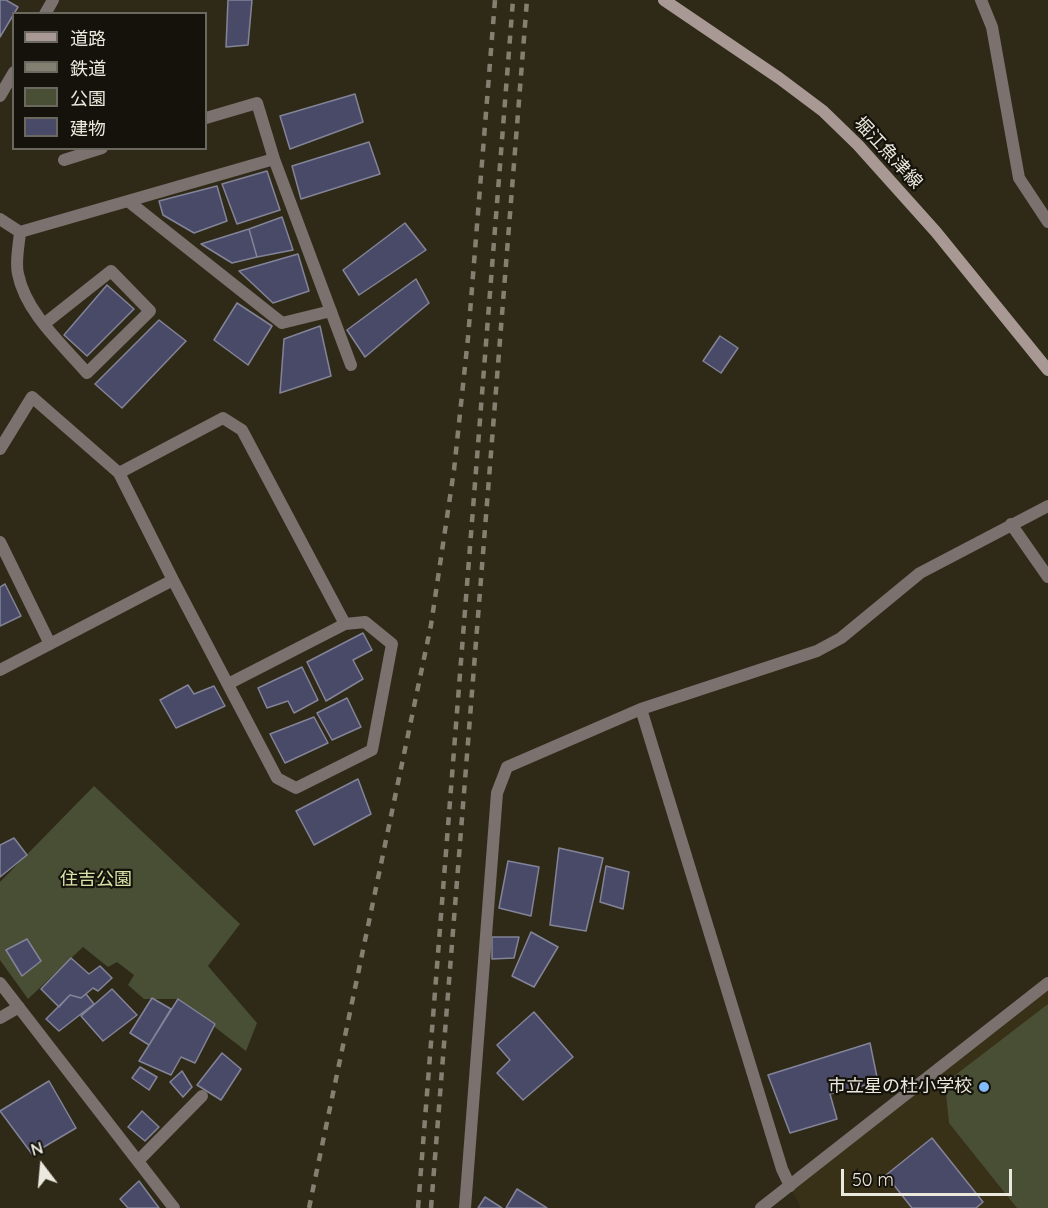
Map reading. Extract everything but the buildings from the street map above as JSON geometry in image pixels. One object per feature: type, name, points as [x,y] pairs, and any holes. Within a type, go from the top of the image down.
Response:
[{"type":"main road","name":"堀江魚津線","points":[[664,0],[779,78],[823,111],[858,145],[936,232],[1047,366]]},
{"type":"street","points":[[981,0],[992,27],[1019,178],[1048,222]]},
{"type":"street","points":[[0,96],[12,75]]},
{"type":"street","points":[[207,118],[257,103],[274,159],[351,365]]},
{"type":"street","points":[[64,160],[96,150]]},
{"type":"street","points":[[0,219],[20,232],[274,159]]},
{"type":"street","points":[[128,201],[282,323],[331,311]]},
{"type":"street","points":[[20,232],[18,273],[28,303],[44,324],[87,373],[150,311],[111,271],[44,324]]},
{"type":"street","points":[[0,448],[32,397],[119,473],[173,580],[277,778],[296,788],[372,750],[392,644],[365,621],[345,624],[228,684]]},
{"type":"street","points":[[119,473],[223,418],[242,430],[345,624]]},
{"type":"street","points":[[465,1208],[497,793],[507,767],[641,709],[817,651],[841,638],[920,573],[1048,506]]},
{"type":"street","points":[[1011,524],[1048,577]]},
{"type":"street","points":[[0,542],[50,644]]},
{"type":"street","points":[[0,670],[173,580]]},
{"type":"street","points":[[641,709],[782,1169],[790,1186]]},
{"type":"street","points":[[0,983],[174,1208]]},
{"type":"street","points":[[761,1208],[1048,983]]},
{"type":"street","points":[[0,1018],[19,1007]]},
{"type":"street","points":[[138,1161],[202,1096]]},
{"type":"shaded area","name":"市立星の杜小学校","points":[[1048,988],[1048,1208],[801,1208],[790,1186]]},
{"type":"green space","name":"住吉公園","points":[[94,786],[240,924],[208,966],[257,1023],[246,1051],[178,999],[144,999],[128,985],[134,975],[117,962],[108,967],[83,947],[28,999],[0,960],[0,882]]},
{"type":"green space","points":[[1048,1004],[1048,1208],[1017,1208],[949,1123],[945,1083]]},
{"type":"railway","points":[[309,1208],[431,625],[454,470],[468,338],[495,0]]},
{"type":"railway","points":[[418,1208],[513,0]]},
{"type":"railway","points":[[431,1208],[527,0]]},
{"type":"place","name":"市立星の杜小学校","points":[[984,1087]]}]
